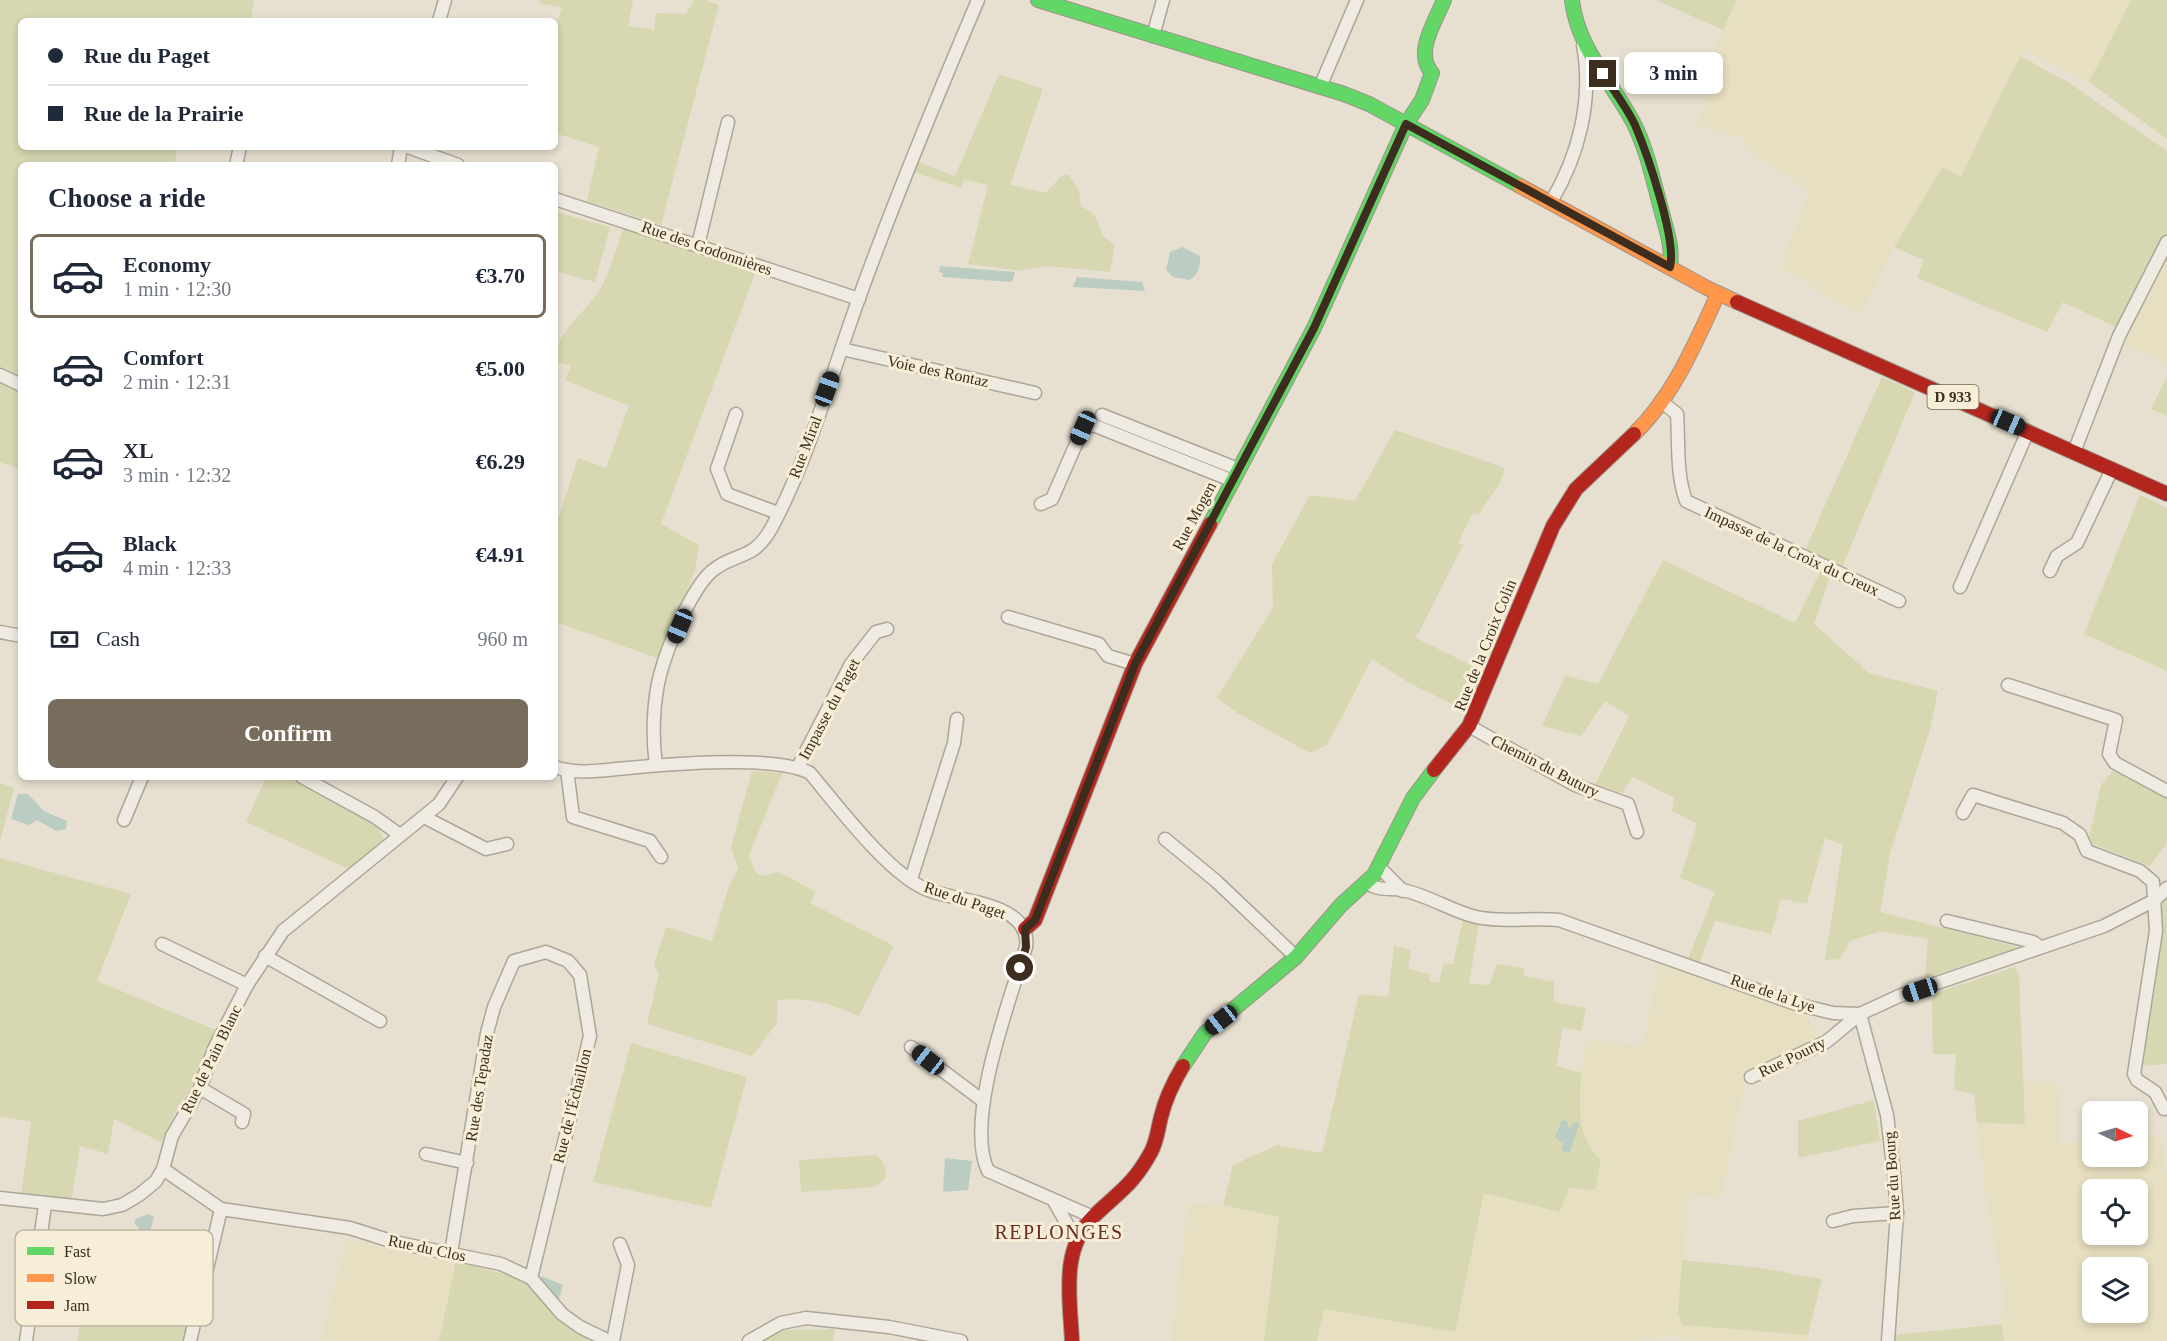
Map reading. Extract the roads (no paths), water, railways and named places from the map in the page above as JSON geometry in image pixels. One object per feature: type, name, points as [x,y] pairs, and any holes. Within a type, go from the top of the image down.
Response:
[{"type":"street","points":[[442,18],[445,0]]},
{"type":"street","name":"Rue Miral","points":[[656,765],[656,718],[660,676],[697,586],[714,570],[748,555],[762,542],[778,513],[842,349],[912,156],[978,0]]},
{"type":"street","name":"D 933","points":[[1038,0],[1369,104],[1718,294],[2167,494]]},
{"type":"street","points":[[1153,36],[1163,0]]},
{"type":"street","points":[[1320,87],[1357,0]]},
{"type":"street","name":"Rue Mogen","points":[[1025,929],[1035,920],[1135,664],[1314,328],[1406,124],[1420,103],[1431,79],[1430,69],[1422,58],[1444,0]]},
{"type":"street","points":[[1572,0],[1574,15],[1582,38],[1634,123],[1644,149],[1672,247],[1670,267]]},
{"type":"street","points":[[1551,202],[1571,167],[1579,141],[1585,77],[1582,38]]},
{"type":"street","points":[[1585,77],[1603,74]]},
{"type":"street","points":[[698,244],[728,122]]},
{"type":"street","points":[[416,150],[450,162]]},
{"type":"street","name":"Rue des Godonnières","points":[[558,200],[698,244],[859,299]]},
{"type":"street","points":[[2074,452],[2119,336],[2167,242]]},
{"type":"street","name":"Rue de la Croix Colin","points":[[1076,1240],[1093,1217],[1128,1188],[1138,1174],[1153,1149],[1174,1082],[1205,1033],[1296,957],[1341,905],[1367,884],[1379,867],[1413,798],[1469,726],[1553,526],[1576,489],[1638,430],[1661,401],[1695,345],[1718,294]]},
{"type":"street","name":"Voie des Rontaz","points":[[842,349],[1035,393]]},
{"type":"street","points":[[0,375],[18,384]]},
{"type":"street","name":"Impasse de la Croix du Creux","points":[[1661,401],[1677,414],[1678,465],[1686,501],[1899,602]]},
{"type":"street","points":[[736,414],[717,470],[727,494],[778,513]]},
{"type":"street","points":[[1102,415],[1234,475]]},
{"type":"street","points":[[1041,504],[1052,499],[1083,428],[1093,425],[1234,475]]},
{"type":"street","points":[[1960,587],[2028,431]]},
{"type":"street","points":[[2050,571],[2056,556],[2077,543],[2112,469]]},
{"type":"street","points":[[1008,617],[1099,644],[1108,656],[1135,664]]},
{"type":"street","name":"Impasse du Paget","points":[[798,767],[851,664],[876,632],[887,628]]},
{"type":"street","points":[[0,632],[18,635]]},
{"type":"street","points":[[2008,685],[2116,720],[2109,754],[2115,763],[2167,791]]},
{"type":"street","points":[[911,879],[954,743],[957,719]]},
{"type":"street","name":"Chemin du Butury","points":[[1469,726],[1575,785],[1628,804],[1637,832]]},
{"type":"street","points":[[661,857],[650,841],[573,817],[561,769],[587,771],[656,765],[769,763],[798,767]]},
{"type":"street","name":"Rue du Paget","points":[[798,767],[810,773],[877,850],[925,889],[995,908],[1017,918],[1025,929],[1026,947],[983,1101],[982,1156],[988,1171],[1054,1202],[1093,1217]]},
{"type":"street","points":[[124,820],[141,780]]},
{"type":"street","points":[[307,780],[375,817],[400,835]]},
{"type":"street","name":"Rue de Pain Blanc","points":[[0,1198],[103,1209],[122,1205],[139,1196],[156,1181],[164,1169],[172,1136],[200,1088],[214,1049],[247,985],[283,931],[424,817],[445,797],[455,780]]},
{"type":"street","points":[[1963,813],[1973,795],[2063,824],[2080,835],[2087,851],[2140,871],[2153,882],[2156,931],[2134,1074],[2137,1080],[2155,1092],[2164,1109]]},
{"type":"street","points":[[424,817],[486,849],[507,843]]},
{"type":"street","points":[[1165,839],[1216,881],[1296,957]]},
{"type":"street","name":"Rue de la Lye","points":[[1379,867],[1403,891]]},
{"type":"street","name":"Rue de la Lye","points":[[1367,884],[1382,890],[1403,891],[1476,917],[1502,920],[1532,917],[1559,920],[1747,984],[1796,1004],[1833,1013],[1860,1014],[1899,996],[2104,926],[2155,900],[2167,888]]},
{"type":"street","points":[[1947,921],[2033,942],[2040,947]]},
{"type":"street","points":[[162,944],[247,985]]},
{"type":"street","name":"Rue des Tepadaz","points":[[452,1252],[488,1033],[497,998],[514,961],[546,952]]},
{"type":"street","name":"Rue de l'Échaillon","points":[[531,1278],[590,1036],[580,975],[568,961],[546,952]]},
{"type":"street","points":[[265,956],[380,1022]]},
{"type":"street","name":"Rue Pourty","points":[[1751,1077],[1826,1042],[1860,1014]]},
{"type":"street","name":"Rue du Bourg","points":[[1860,1014],[1887,1115],[1897,1213],[1888,1341]]},
{"type":"street","points":[[911,1047],[983,1101]]},
{"type":"street","points":[[200,1088],[244,1114],[242,1122]]},
{"type":"street","points":[[426,1154],[467,1163]]},
{"type":"street","points":[[164,1169],[221,1209],[213,1243]]},
{"type":"street","points":[[1054,1202],[1076,1240],[1070,1262],[1069,1280],[1072,1341]]},
{"type":"street","points":[[41,1230],[45,1204]]},
{"type":"street","name":"Rue du Clos","points":[[221,1209],[350,1228],[394,1242],[452,1252],[501,1264],[531,1278],[562,1314],[580,1327],[609,1341]]},
{"type":"street","points":[[1833,1221],[1853,1216],[1897,1213]]},
{"type":"street","points":[[613,1341],[628,1265],[620,1244]]},
{"type":"street","points":[[749,1341],[781,1323],[806,1318],[889,1327],[961,1341]]},
{"type":"street","points":[[26,1341],[28,1326]]},
{"type":"street","points":[[190,1341],[194,1326]]},
{"type":"district","name":"REPLONGES","points":[[1059,1232]]}]
